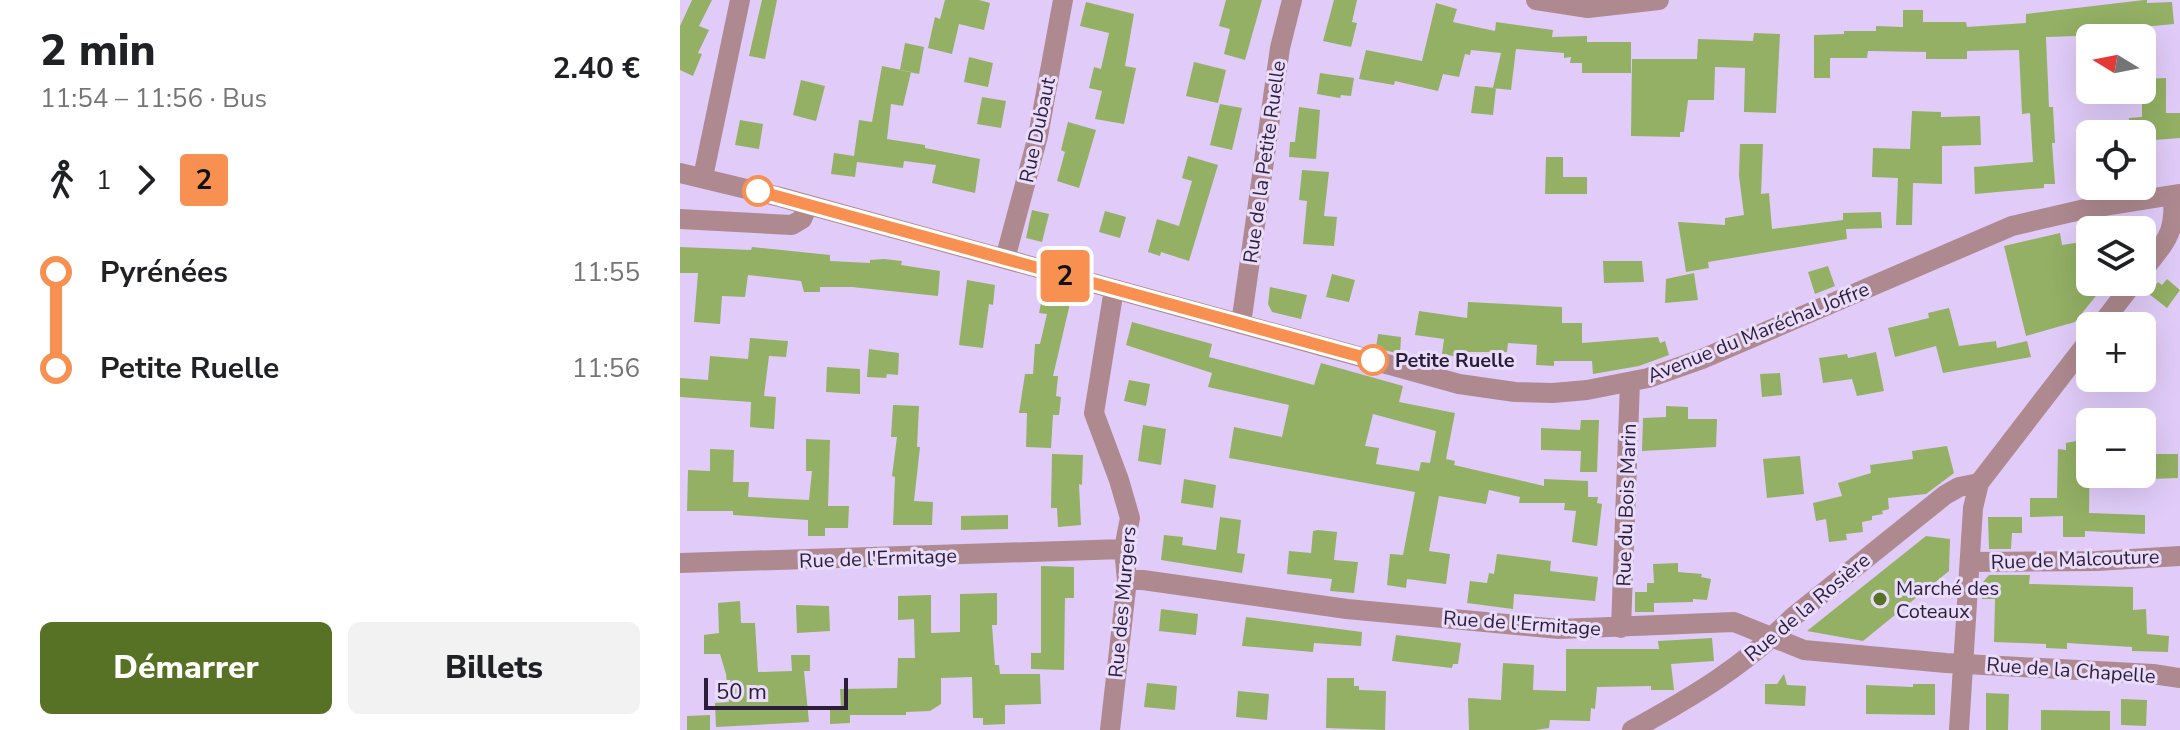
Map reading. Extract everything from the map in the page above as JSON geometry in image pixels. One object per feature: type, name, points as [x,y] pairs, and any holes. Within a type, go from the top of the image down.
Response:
[{"type":"street","points":[[703,177],[740,0]]},
{"type":"street","name":"Rue Dubaut","points":[[1005,259],[1038,136],[1063,0]]},
{"type":"street","name":"Rue de la Petite Ruelle","points":[[1241,324],[1280,48],[1292,0]]},
{"type":"street","points":[[1536,0],[1588,8],[1659,0]]},
{"type":"street","name":"Avenue du Maréchal Joffre","points":[[680,173],[808,205],[1459,384],[1553,393],[1630,382],[1702,359],[2012,226],[2055,215],[2177,195]]},
{"type":"street","points":[[2156,253],[2171,233],[2177,195]]},
{"type":"street","points":[[680,219],[792,225],[802,219],[808,205]]},
{"type":"street","name":"Rue des Murgers","points":[[1110,730],[1127,580],[1124,549],[1130,518],[1094,413],[1114,289]]},
{"type":"street","points":[[2111,312],[2123,296]]},
{"type":"street","points":[[1959,730],[1973,508],[1979,483],[2076,357]]},
{"type":"street","name":"Rue du Bois Marin","points":[[1621,628],[1630,382]]},
{"type":"street","name":"Rue de la Rosière","points":[[1632,730],[1705,690],[1772,639],[1793,617],[1945,495],[1959,487],[1979,483]]},
{"type":"street","name":"Rue de l'Ermitage","points":[[680,563],[1124,549]]},
{"type":"street","name":"Rue de Malcouture","points":[[1970,562],[2097,561],[2180,556]]},
{"type":"street","name":"Rue de l'Ermitage","points":[[1127,580],[1347,609],[1559,629],[1734,622],[1804,650],[1962,663]]},
{"type":"street","name":"Rue de la Chapelle","points":[[1962,663],[2180,678]]},
{"type":"building","points":[[692,0],[712,0],[699,26],[709,30],[698,53],[702,54],[693,76],[680,70],[680,26]]},
{"type":"building","points":[[762,0],[777,0],[765,59],[749,56]]},
{"type":"building","points":[[945,0],[990,3],[984,30],[959,24],[952,54],[928,48],[935,17],[940,19]]},
{"type":"building","points":[[1226,0],[1262,0],[1245,60],[1224,54],[1230,29],[1219,26]]},
{"type":"building","points":[[1334,0],[1357,0],[1352,22],[1357,23],[1351,47],[1323,41]]},
{"type":"building","points":[[2147,0],[2147,3],[2172,2],[2174,24],[2076,24],[2076,36],[2046,37],[2049,107],[2053,107],[2055,184],[2044,184],[2044,188],[1975,194],[1974,167],[2033,162],[2030,113],[2022,114],[2019,50],[1967,51],[1967,59],[1926,59],[1926,52],[1868,51],[1867,58],[1830,58],[1830,78],[1814,78],[1814,35],[1876,31],[1876,26],[1903,27],[1903,10],[1923,10],[1923,22],[1966,22],[1967,27],[2026,23],[2026,14]]},
{"type":"building","points":[[1086,2],[1134,14],[1125,66],[1136,68],[1124,124],[1095,119],[1102,91],[1089,88],[1094,67],[1101,69],[1109,33],[1080,26]]},
{"type":"building","points":[[1436,3],[1457,9],[1453,22],[1495,31],[1496,22],[1553,30],[1552,37],[1587,36],[1587,42],[1631,42],[1631,73],[1582,73],[1582,63],[1570,63],[1571,57],[1564,58],[1564,53],[1516,49],[1511,90],[1493,88],[1501,53],[1471,50],[1470,55],[1465,54],[1459,77],[1443,74],[1438,91],[1395,81],[1394,85],[1359,79],[1366,50],[1422,61]]},
{"type":"building","points":[[1754,33],[1780,34],[1776,113],[1744,112],[1745,68],[1715,67],[1714,100],[1688,100],[1684,132],[1680,132],[1680,137],[1631,136],[1632,59],[1697,59],[1698,39],[1753,41]]},
{"type":"building","points":[[905,43],[924,47],[919,74],[900,70]]},
{"type":"building","points":[[969,57],[993,63],[988,87],[964,82]]},
{"type":"building","points":[[1194,62],[1226,70],[1218,103],[1186,96]]},
{"type":"building","points":[[882,66],[911,72],[903,106],[891,104],[887,139],[980,159],[975,193],[932,183],[936,165],[904,161],[903,168],[857,162],[855,177],[831,174],[834,153],[854,156],[859,120],[872,122]]},
{"type":"building","points":[[1320,73],[1354,78],[1351,96],[1341,95],[1340,98],[1317,94]]},
{"type":"building","points":[[2156,78],[2166,78],[2166,113],[2180,113],[2180,138],[2156,140],[2156,120],[2129,120],[2142,117],[2142,104],[2156,104]]},
{"type":"building","points":[[801,80],[825,86],[816,121],[793,115]]},
{"type":"building","points":[[1475,86],[1496,88],[1493,115],[1471,113]]},
{"type":"building","points":[[982,97],[1006,101],[1001,128],[977,124]]},
{"type":"building","points":[[1220,104],[1242,108],[1232,150],[1210,145]]},
{"type":"building","points":[[1299,107],[1320,110],[1316,159],[1289,157],[1290,142],[1295,142]]},
{"type":"building","points":[[1912,111],[1941,112],[1941,117],[1980,116],[1981,145],[1942,146],[1942,184],[1913,183],[1912,225],[1896,225],[1898,178],[1872,177],[1873,148],[1910,149]]},
{"type":"building","points":[[740,120],[763,124],[759,149],[735,145]]},
{"type":"building","points":[[1068,122],[1096,130],[1079,188],[1057,181],[1065,152],[1061,150]]},
{"type":"building","points":[[1740,144],[1763,144],[1761,194],[1769,193],[1772,229],[1843,220],[1843,213],[1881,212],[1882,228],[1846,229],[1847,239],[1708,262],[1709,268],[1686,272],[1678,222],[1725,225],[1725,218],[1744,215],[1739,176]]},
{"type":"building","points":[[1188,156],[1218,165],[1189,261],[1161,252],[1160,256],[1148,252],[1157,219],[1179,226],[1192,181],[1182,178]]},
{"type":"building","points":[[1546,157],[1563,157],[1563,177],[1587,177],[1587,194],[1545,194]]},
{"type":"building","points":[[1302,170],[1329,172],[1324,216],[1337,217],[1334,246],[1303,244],[1307,201],[1299,200]]},
{"type":"building","points":[[1032,210],[1049,214],[1042,242],[1026,238]]},
{"type":"building","points":[[1105,211],[1126,217],[1120,238],[1099,232]]},
{"type":"building","points":[[2060,233],[2062,245],[2076,243],[2076,296],[2096,296],[2083,312],[2076,312],[2075,322],[2026,336],[2004,246]]},
{"type":"building","points":[[680,247],[751,250],[752,247],[830,255],[830,261],[902,261],[901,265],[940,271],[938,296],[852,287],[820,287],[820,292],[804,292],[801,281],[748,275],[745,297],[722,296],[720,324],[694,322],[698,273],[680,273]]},
{"type":"building","points":[[1603,261],[1642,261],[1644,282],[1604,283]]},
{"type":"building","points":[[1828,266],[1835,286],[1815,294],[1808,272]]},
{"type":"building","points":[[1694,273],[1698,300],[1665,303],[1666,279]]},
{"type":"building","points":[[1332,274],[1355,280],[1349,302],[1326,297]]},
{"type":"building","points":[[2167,279],[2180,290],[2167,308],[2152,296],[2156,296],[2158,282],[2162,285]]},
{"type":"building","points":[[967,280],[995,285],[983,348],[959,345]]},
{"type":"building","points":[[1270,287],[1307,295],[1301,319],[1272,312],[1268,304]]},
{"type":"building","points":[[1044,288],[1072,295],[1053,376],[1058,376],[1056,396],[1061,397],[1059,415],[1053,415],[1051,448],[1026,447],[1027,413],[1019,413],[1025,374],[1033,374],[1035,344],[1040,344],[1047,314],[1039,313]]},
{"type":"building","points":[[1468,302],[1562,307],[1562,323],[1582,323],[1582,343],[1658,337],[1660,343],[1665,341],[1669,355],[1639,366],[1593,374],[1592,361],[1554,361],[1554,366],[1536,365],[1537,345],[1508,343],[1507,352],[1460,352],[1459,357],[1442,354],[1444,339],[1415,335],[1419,311],[1467,318]]},
{"type":"building","points":[[1949,308],[1959,346],[1996,341],[1997,348],[2027,341],[2031,357],[1943,373],[1936,346],[1895,357],[1888,328],[1929,318],[1928,313]]},
{"type":"building","points":[[1132,322],[1212,344],[1209,357],[1314,385],[1321,363],[1403,386],[1399,402],[1455,413],[1446,459],[1455,461],[1454,465],[1544,486],[1544,479],[1588,481],[1588,497],[1598,497],[1597,503],[1602,504],[1597,546],[1572,542],[1576,511],[1564,510],[1565,503],[1519,503],[1520,497],[1489,490],[1486,504],[1439,496],[1429,551],[1450,554],[1446,584],[1407,579],[1406,588],[1387,585],[1390,554],[1403,555],[1415,492],[1229,458],[1234,427],[1282,437],[1289,405],[1208,387],[1212,373],[1126,345]],"holes":[[[1373,414],[1436,431],[1430,463],[1421,462],[1419,471],[1376,464],[1379,448],[1365,446]]]},
{"type":"building","points":[[1378,334],[1401,337],[1400,354],[1376,348]]},
{"type":"building","points":[[750,338],[788,341],[786,357],[769,356],[764,396],[776,397],[774,429],[750,427],[751,402],[680,397],[680,378],[708,380],[710,356],[748,359]]},
{"type":"building","points":[[869,349],[899,353],[898,375],[867,377]]},
{"type":"building","points":[[1876,352],[1884,391],[1857,396],[1852,379],[1823,383],[1819,358],[1847,354],[1848,358]]},
{"type":"building","points":[[827,367],[860,369],[860,394],[826,392]]},
{"type":"building","points":[[1780,373],[1782,395],[1762,397],[1760,374]]},
{"type":"building","points":[[1129,380],[1150,384],[1146,406],[1124,401]]},
{"type":"building","points":[[893,405],[919,406],[917,447],[920,447],[914,501],[933,502],[932,525],[893,525],[895,477],[892,476],[897,437],[891,437]]},
{"type":"building","points":[[1666,406],[1688,407],[1688,419],[1717,419],[1716,447],[1642,451],[1643,418],[1666,417]]},
{"type":"building","points":[[1581,420],[1599,420],[1597,472],[1580,472],[1581,451],[1541,450],[1541,428],[1580,430]]},
{"type":"building","points":[[1143,425],[1166,429],[1161,465],[1138,461]]},
{"type":"building","points":[[806,439],[830,440],[828,506],[849,506],[848,528],[825,528],[825,536],[808,536],[808,520],[733,515],[733,511],[687,511],[688,470],[710,471],[710,449],[734,450],[733,482],[749,482],[748,497],[809,500],[812,471],[806,471]]},
{"type":"building","points":[[2076,441],[2076,488],[2089,488],[2089,513],[2145,515],[2145,534],[2085,531],[2085,537],[2063,537],[2063,516],[2030,517],[2030,498],[2057,498],[2058,449],[2066,450],[2066,443]]},
{"type":"building","points":[[1947,446],[1954,473],[1926,494],[1888,498],[1889,509],[1872,516],[1872,520],[1862,522],[1863,532],[1846,534],[1847,540],[1829,542],[1826,519],[1816,521],[1813,503],[1842,496],[1838,483],[1871,473],[1870,465],[1913,459],[1912,451]]},
{"type":"building","points":[[1052,454],[1083,455],[1082,485],[1079,484],[1081,525],[1058,527],[1057,508],[1051,508]]},
{"type":"building","points":[[2156,454],[2178,454],[2178,478],[2156,479]]},
{"type":"building","points":[[1800,456],[1804,494],[1767,498],[1763,459]]},
{"type":"building","points":[[1184,479],[1216,485],[1213,508],[1181,503]]},
{"type":"building","points":[[1008,515],[1008,529],[961,530],[961,516]]},
{"type":"building","points":[[1220,517],[1241,520],[1237,553],[1245,554],[1242,573],[1161,560],[1164,535],[1183,537],[1182,545],[1216,550]]},
{"type":"building","points":[[1988,517],[2022,517],[2022,533],[2012,533],[2011,549],[1989,549]]},
{"type":"building","points":[[1313,531],[1337,532],[1334,560],[1358,562],[1354,593],[1330,591],[1332,579],[1287,574],[1289,551],[1311,553]]},
{"type":"building","name":"Marché des Coteaux","points":[[1926,536],[1950,539],[1949,571],[1863,641],[1807,631]]},
{"type":"building","points":[[1497,554],[1551,561],[1550,571],[1598,577],[1595,601],[1514,594],[1513,609],[1467,603],[1470,581],[1487,583],[1489,573],[1494,574]]},
{"type":"building","points":[[1678,563],[1678,572],[1702,574],[1701,577],[1711,579],[1707,600],[1654,603],[1654,612],[1635,612],[1635,592],[1647,592],[1647,583],[1654,583],[1653,564]]},
{"type":"building","points":[[1041,566],[1074,567],[1074,598],[1065,598],[1064,670],[1031,669],[1031,653],[1041,653]]},
{"type":"building","points":[[1989,575],[2030,575],[2029,584],[2133,587],[2133,610],[2146,609],[2147,634],[2169,636],[2168,652],[2067,643],[2067,649],[2046,648],[2046,644],[1994,642],[1995,599],[1982,599],[1983,582]]},
{"type":"building","points":[[997,593],[997,625],[992,625],[995,665],[999,665],[1000,674],[1040,674],[1041,704],[1005,705],[1005,724],[983,725],[983,718],[973,718],[972,677],[941,678],[941,704],[930,711],[906,712],[906,715],[850,715],[850,723],[830,724],[830,709],[841,708],[840,689],[897,688],[898,658],[915,658],[914,619],[898,620],[898,596],[931,595],[931,633],[960,632],[960,594]]},
{"type":"building","points":[[740,601],[741,623],[755,623],[758,672],[792,671],[791,655],[810,655],[810,671],[804,671],[809,722],[716,727],[715,703],[729,702],[726,674],[720,654],[704,654],[704,635],[719,633],[718,603]]},
{"type":"building","points":[[796,605],[829,606],[830,631],[797,633]]},
{"type":"building","points":[[1161,609],[1198,614],[1196,635],[1159,631]]},
{"type":"building","points":[[1246,617],[1362,632],[1361,646],[1314,643],[1313,652],[1242,646]]},
{"type":"building","points":[[1396,635],[1461,643],[1458,664],[1453,664],[1452,668],[1392,661]]},
{"type":"building","points":[[1712,638],[1714,661],[1671,664],[1674,690],[1651,690],[1651,686],[1597,687],[1595,709],[1591,708],[1590,721],[1550,720],[1549,728],[1536,730],[1469,730],[1468,698],[1501,700],[1503,663],[1534,665],[1533,690],[1566,691],[1566,649],[1659,649],[1658,641]]},
{"type":"building","points":[[1784,674],[1787,685],[1806,686],[1805,706],[1765,704],[1765,684],[1777,684]]},
{"type":"building","points":[[1327,678],[1354,678],[1354,686],[1359,686],[1359,690],[1386,691],[1385,730],[1326,728]]},
{"type":"building","points":[[1147,683],[1177,686],[1175,710],[1144,707]]},
{"type":"building","points":[[1913,684],[1935,684],[1935,715],[1866,714],[1866,685],[1913,687]]},
{"type":"building","points":[[1238,691],[1269,694],[1267,720],[1236,717]]},
{"type":"building","points":[[1986,693],[2009,694],[2008,730],[1986,730]]},
{"type":"building","points":[[2121,699],[2147,700],[2146,726],[2121,725]]},
{"type":"building","points":[[2041,710],[2110,711],[2110,730],[2041,730]]},
{"type":"building","points":[[710,715],[710,730],[687,730],[687,716]]},
{"type":"bus line","name":"2","points":[[758,191],[1373,360]]},
{"type":"place","name":"Petite Ruelle","points":[[1373,360]]},
{"type":"place","name":"Marché des Coteaux","points":[[1880,599]]}]
